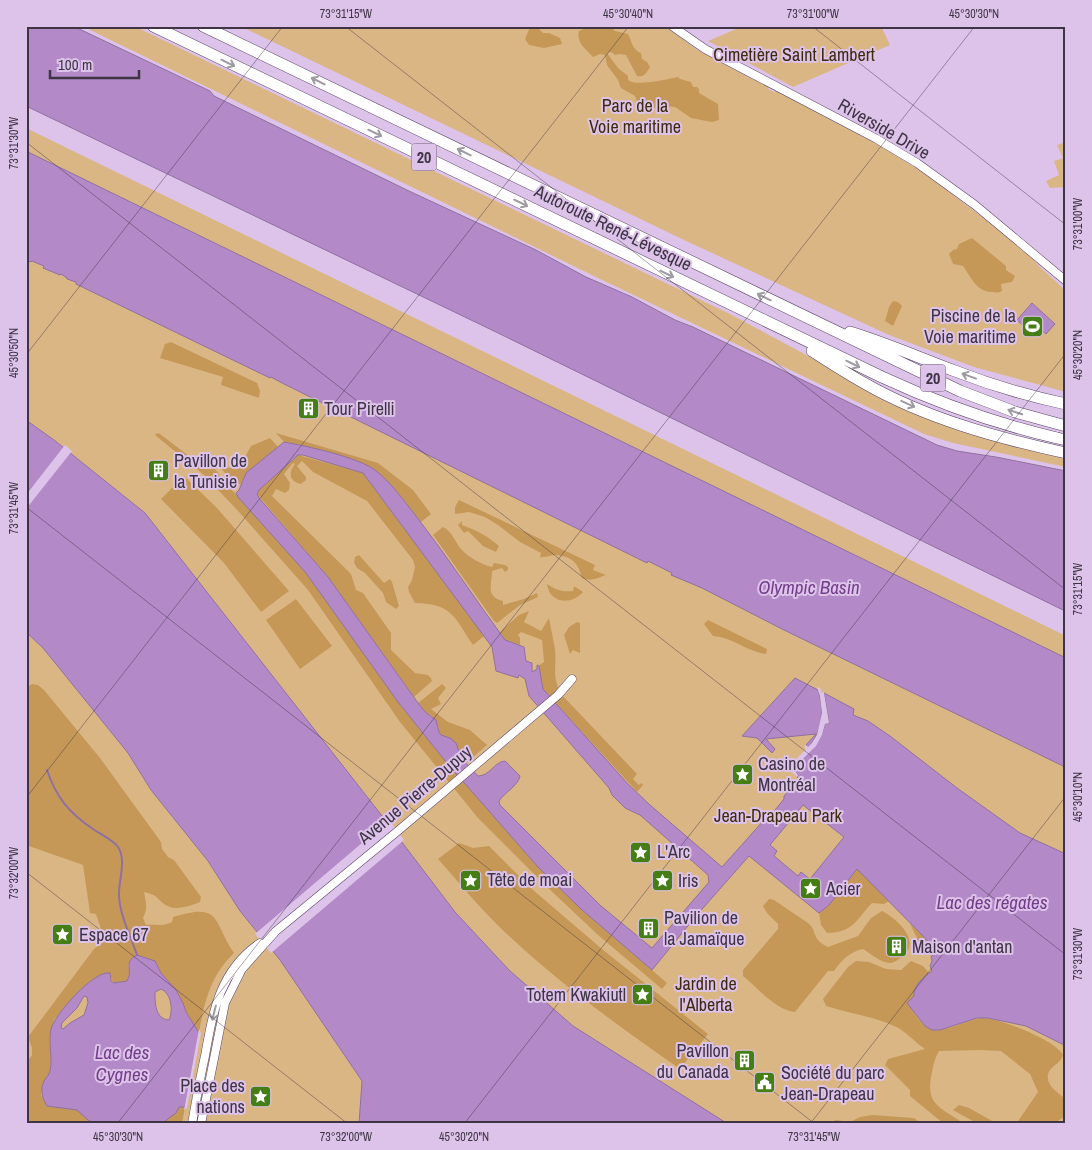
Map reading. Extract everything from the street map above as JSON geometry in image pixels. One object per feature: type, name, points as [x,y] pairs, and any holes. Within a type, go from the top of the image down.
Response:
[{"type":"highway","name":"Autoroute René-Lévesque","points":[[153,26],[908,389],[1001,422],[1063,433]]},
{"type":"highway","name":"Autoroute René-Lévesque","points":[[203,26],[970,396],[1063,433]]},
{"type":"highway","points":[[808,318],[884,343],[1000,387],[1066,404]]},
{"type":"highway","points":[[762,320],[864,384],[906,403],[976,430],[1063,452]]},
{"type":"street","name":"Riverside Drive","points":[[672,26],[705,49],[875,138],[917,164],[971,202],[1066,282]]},
{"type":"street","points":[[1063,433],[1063,452]]},
{"type":"street","name":"Avenue Pierre-Dupuy","points":[[276,931],[558,695],[572,679]]},
{"type":"street","points":[[192,1124],[218,996],[228,976],[240,960],[252,948],[276,931]]},
{"type":"street","points":[[201,1124],[221,1018],[227,998],[246,964],[276,931]]},
{"type":"green space","points":[[82,26],[134,26],[728,313],[881,395],[1066,456],[1066,467],[953,443],[924,434],[596,277]]},
{"type":"green space","name":"Parc de la Voie maritime","points":[[240,26],[666,26],[696,49],[769,87],[768,89],[776,91],[883,147],[927,175],[1029,254],[1066,291],[1066,392],[974,367],[889,335],[684,240]]},
{"type":"green space","name":"Cimetière Saint Lambert","points":[[743,26],[881,26],[890,45],[793,87],[708,41]]},
{"type":"green space","name":"Jean-Drapeau Park","points":[[26,128],[1066,636],[1066,1124],[728,1124],[573,1026],[509,970],[455,912],[145,513],[26,420]]},
{"type":"green space","points":[[1066,142],[1066,190],[1064,187],[1050,188],[1046,181],[1059,175],[1054,161],[1063,158],[1057,145]]},
{"type":"green space","points":[[26,632],[43,648],[128,753],[151,790],[208,861],[240,911],[280,960],[362,1081],[359,1124],[26,1124]]},
{"type":"shaded area","points":[[536,26],[543,33],[549,33],[560,38],[562,44],[544,48],[529,45],[525,39],[530,27]]},
{"type":"shaded area","points":[[591,26],[610,26],[615,31],[628,34],[634,48],[641,53],[642,59],[650,67],[646,73],[637,76],[626,55],[607,53],[618,68],[628,76],[628,80],[645,83],[678,77],[691,82],[693,87],[699,89],[699,93],[718,104],[719,120],[712,122],[691,118],[675,107],[664,106],[642,110],[639,108],[635,96],[621,88],[618,80],[607,65],[605,55],[600,54],[593,57],[580,42],[579,31]]},
{"type":"shaded area","points":[[972,238],[1006,266],[1006,270],[1015,276],[1012,282],[1001,284],[1002,291],[996,293],[981,289],[974,283],[963,266],[953,264],[949,254],[957,249],[959,244]]},
{"type":"shaded area","points":[[893,301],[898,302],[902,306],[893,326],[885,321]]},
{"type":"shaded area","points":[[171,342],[257,383],[260,391],[259,398],[221,385],[223,377],[160,358],[165,344]]},
{"type":"shaded area","points":[[157,433],[206,469],[215,469],[218,472],[225,484],[306,573],[398,702],[446,762],[538,867],[581,909],[667,983],[662,989],[598,935],[478,818],[400,722],[308,590],[204,475],[155,435]]},
{"type":"shaded area","points":[[276,433],[378,463],[413,490],[431,514],[421,522],[393,487],[302,445],[284,442]]},
{"type":"shaded area","points":[[270,438],[278,447],[246,473],[241,484],[233,485],[222,467],[233,468],[245,457],[251,446]]},
{"type":"shaded area","points":[[298,455],[363,473],[484,636],[473,645],[456,620],[445,609],[428,604],[415,603],[408,587],[415,567],[413,560],[367,501],[313,472],[302,461],[297,466],[306,477],[306,480],[301,484],[297,483],[291,476],[291,470],[295,464],[293,463],[284,474],[290,483],[289,490],[285,493],[276,489],[272,496],[351,574],[356,590],[363,593],[391,633],[391,650],[415,673],[428,675],[431,678],[432,681],[414,697],[328,577],[257,494],[259,490]]},
{"type":"shaded area","points":[[184,476],[217,508],[289,591],[261,612],[224,563],[161,499]]},
{"type":"shaded area","points":[[459,500],[595,565],[593,570],[606,575],[591,580],[582,578],[579,568],[571,559],[556,555],[540,557],[541,553],[520,542],[485,517],[469,512],[455,514],[455,507]]},
{"type":"shaded area","points":[[462,521],[462,525],[491,539],[499,546],[496,552],[483,546],[468,531],[464,533],[458,525]]},
{"type":"shaded area","points":[[443,527],[471,558],[492,567],[494,563],[508,567],[508,570],[505,572],[502,568],[492,571],[492,593],[497,599],[503,601],[503,605],[537,593],[538,597],[520,605],[497,623],[494,621],[433,535]]},
{"type":"shaded area","points":[[359,555],[384,583],[390,579],[399,606],[396,609],[386,602],[383,593],[365,573],[357,568],[354,563],[355,557]]},
{"type":"shaded area","points":[[547,584],[556,589],[566,591],[573,591],[574,586],[583,592],[567,601],[556,599]]},
{"type":"shaded area","points":[[296,599],[332,646],[300,669],[266,620]]},
{"type":"shaded area","points":[[529,611],[524,622],[541,631],[549,618],[555,649],[555,677],[562,695],[637,774],[633,779],[639,785],[641,783],[643,785],[637,792],[543,689],[538,666],[544,662],[542,640],[521,632],[518,635],[520,645],[505,640],[500,632],[519,615]]},
{"type":"shaded area","points":[[708,620],[767,649],[766,654],[759,653],[727,639],[713,636],[704,624]]},
{"type":"shaded area","points":[[577,622],[580,623],[580,653],[573,650],[570,654],[564,635],[569,627]]},
{"type":"shaded area","points":[[32,684],[38,685],[44,690],[100,758],[161,842],[162,849],[168,857],[174,860],[201,897],[200,902],[196,904],[172,908],[154,895],[144,892],[146,908],[143,918],[146,925],[168,924],[172,922],[173,917],[189,913],[208,913],[218,923],[234,953],[226,961],[214,980],[206,1000],[199,1033],[186,1012],[176,990],[161,973],[157,964],[139,956],[128,964],[130,974],[128,981],[114,983],[110,977],[102,974],[77,993],[54,1020],[50,1047],[50,1073],[43,1083],[41,1095],[47,1106],[77,1110],[88,1120],[97,1124],[28,1124],[26,1064],[32,1055],[32,1048],[28,1037],[94,949],[105,941],[96,914],[90,913],[83,865],[26,845],[26,688]]},
{"type":"shaded area","points":[[442,684],[446,688],[438,698],[441,704],[431,709],[448,722],[470,730],[487,745],[466,763],[461,758],[456,743],[450,738],[441,735],[432,716],[425,712],[418,703]]},
{"type":"shaded area","points":[[459,843],[473,848],[489,846],[533,890],[602,949],[708,1034],[680,1069],[570,988],[528,953],[490,917],[438,859]]},
{"type":"shaded area","points":[[857,869],[889,901],[884,904],[872,903],[849,928],[827,933],[821,925],[819,913],[829,905]]},
{"type":"shaded area","points":[[769,899],[774,900],[808,923],[813,929],[816,938],[828,947],[858,936],[871,918],[882,911],[905,930],[910,943],[909,949],[899,959],[890,963],[879,960],[863,949],[850,954],[834,971],[828,971],[795,1012],[788,1010],[767,998],[743,976],[743,970],[778,929],[778,924],[763,906]]},
{"type":"shaded area","points":[[910,924],[935,950],[932,956],[916,951],[917,938]]},
{"type":"shaded area","points":[[856,961],[869,962],[886,969],[901,970],[911,961],[923,966],[929,973],[919,983],[915,989],[914,996],[907,1003],[920,1021],[930,1029],[942,1030],[982,1018],[1000,1021],[1050,1043],[1063,1055],[1050,1070],[1048,1079],[1052,1087],[1066,1099],[1066,1115],[1054,1124],[1016,1124],[1038,1092],[1030,1074],[1001,1051],[939,1051],[931,1077],[931,1095],[938,1106],[964,1124],[944,1124],[910,1096],[910,1090],[885,1065],[888,1059],[925,1049],[903,1031],[892,1025],[826,1006],[823,999],[848,967]]},
{"type":"shaded area","points":[[959,1105],[969,1108],[996,1123],[1015,1124],[978,1124],[953,1110]]},
{"type":"shaded area","points":[[179,1106],[185,1107],[182,1124],[161,1124],[166,1121]]},
{"type":"shaded area","points":[[873,1115],[914,1118],[922,1124],[828,1124],[836,1120],[850,1122],[860,1117]]},
{"type":"water","points":[[26,26],[73,26],[210,91],[214,96],[409,191],[536,250],[586,277],[632,297],[675,320],[937,445],[957,451],[1066,471],[1065,611],[496,332],[26,106]]},
{"type":"water","name":"Olympic Basin","points":[[26,151],[1066,658],[1066,765],[1063,766],[702,588],[671,575],[672,573],[648,561],[647,563],[271,377],[76,284],[76,282],[67,279],[61,274],[26,260]]},
{"type":"water","points":[[1032,303],[1055,324],[1046,334],[1038,327],[1032,334],[1017,320]]},
{"type":"water","points":[[26,420],[145,513],[455,912],[509,970],[573,1026],[728,1124],[359,1124],[362,1081],[280,960],[240,911],[208,861],[151,790],[128,753],[43,648],[26,632]]},
{"type":"water","name":"Lac des régates","points":[[284,442],[344,456],[375,470],[397,492],[427,531],[505,640],[524,647],[526,661],[532,663],[532,672],[537,669],[537,665],[539,666],[543,689],[628,784],[722,867],[764,820],[766,821],[799,779],[793,769],[813,749],[820,738],[825,724],[829,723],[824,693],[854,709],[853,715],[868,721],[890,736],[957,788],[1020,833],[1066,854],[1066,1046],[1026,1026],[988,1018],[977,1018],[940,1030],[932,1030],[925,1026],[907,1003],[914,996],[915,988],[932,971],[930,966],[931,957],[935,950],[857,869],[829,905],[819,913],[749,856],[652,970],[581,909],[538,867],[446,762],[398,702],[306,573],[238,497],[236,493],[246,473]],"holes":[[[298,455],[363,473],[492,647],[496,671],[518,678],[519,675],[525,679],[529,696],[609,788],[612,795],[625,808],[640,815],[708,875],[709,882],[652,948],[601,906],[500,805],[499,801],[517,783],[520,776],[505,761],[486,774],[478,776],[461,758],[456,743],[450,738],[441,735],[436,720],[425,712],[418,703],[328,577],[259,498],[257,494],[259,490]],[[803,805],[844,837],[810,879],[801,872],[798,876],[774,856],[777,851],[770,845]]]},
{"type":"water","points":[[795,678],[818,690],[820,697],[821,720],[817,734],[808,747],[806,745],[816,734],[766,739],[775,749],[772,753],[757,738],[742,736]]},
{"type":"water","name":"Lac des Cygnes","points":[[137,955],[155,961],[161,973],[176,990],[186,1012],[199,1033],[185,1107],[179,1107],[176,1113],[161,1124],[101,1122],[97,1124],[88,1120],[77,1110],[47,1106],[42,1088],[50,1071],[50,1034],[54,1022],[76,994],[95,978],[110,973],[111,981],[114,983],[127,981],[129,963]],"holes":[[[161,989],[165,991],[171,1003],[169,1020],[164,1019],[158,1014],[155,992]],[[84,996],[87,997],[88,1003],[84,1015],[63,1029],[61,1028],[62,1023],[77,1008]]]},
{"type":"pier","points":[[65,445],[72,451],[26,509],[26,495]]},
{"type":"pier","points":[[817,687],[820,688],[822,694],[823,691],[824,693],[829,723],[825,724],[816,746],[793,769],[798,775],[797,777],[782,762],[784,761],[790,766],[806,749],[804,746],[808,747],[817,735],[822,713]]},
{"type":"pier","points":[[389,820],[404,840],[271,953],[255,934]]},
{"type":"pier","points":[[199,1029],[201,1033],[187,1108],[184,1110]]},
{"type":"waterway","points":[[47,770],[64,804],[77,817],[113,842],[121,852],[120,904],[137,955]]},
{"type":"place","name":"Piscine de la Voie maritime","points":[[1032,326]]},
{"type":"place","name":"Tour Pirelli","points":[[308,409]]},
{"type":"place","name":"Pavillon de la Tunisie","points":[[158,471]]},
{"type":"place","name":"Casino de Montréal","points":[[742,774]]},
{"type":"place","name":"L'Arc","points":[[641,852]]},
{"type":"place","name":"Tête de moai","points":[[471,880]]},
{"type":"place","name":"Iris","points":[[662,881]]},
{"type":"place","name":"Acier","points":[[810,889]]},
{"type":"place","name":"Pavilion de la Jamaïque","points":[[648,928]]},
{"type":"place","name":"Espace 67","points":[[63,935]]},
{"type":"place","name":"Maison d'antan","points":[[896,947]]},
{"type":"place","name":"Totem Kwakiutl","points":[[642,995]]},
{"type":"place","name":"Pavillon du Canada","points":[[745,1061]]},
{"type":"place","name":"Société du parc Jean-Drapeau","points":[[765,1083]]},
{"type":"place","name":"Place des nations","points":[[261,1096]]},
{"type":"park label","name":"Jardin de l'Alberta","points":[[706,994]]}]
